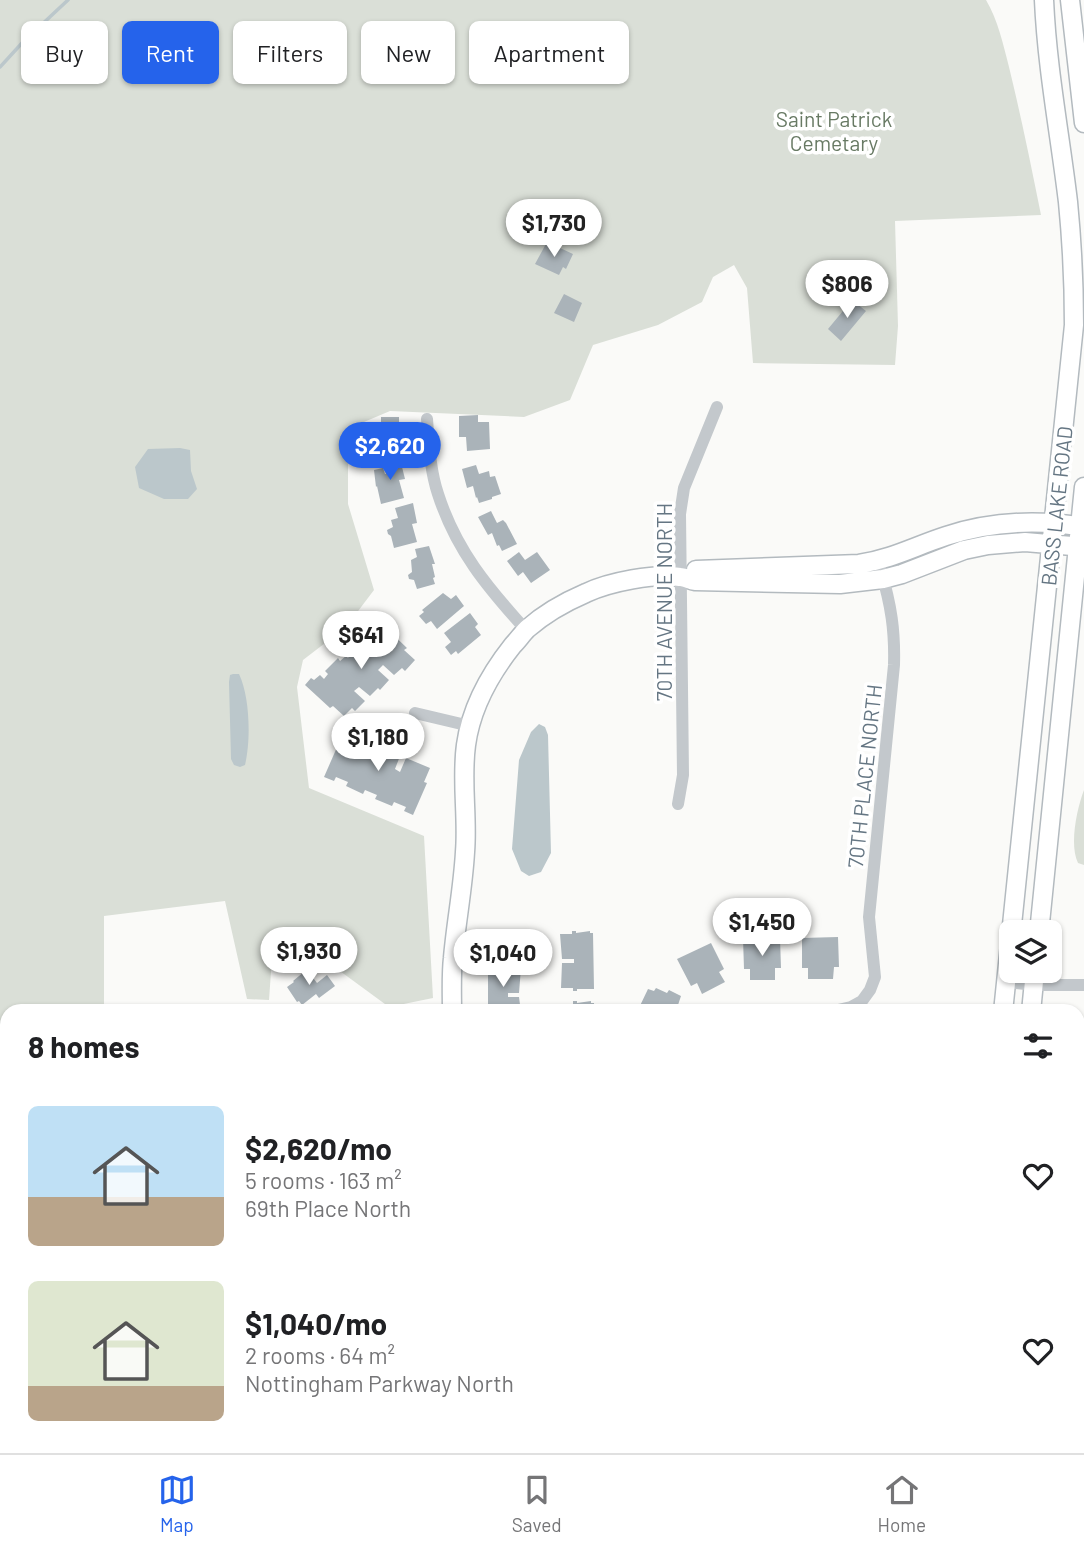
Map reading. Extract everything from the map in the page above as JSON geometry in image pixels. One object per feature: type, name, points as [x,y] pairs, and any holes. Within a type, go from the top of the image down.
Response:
[{"type":"main road","name":"BASS LAKE ROAD","points":[[1013,920],[1074,325],[1074,270],[1068,203],[1044,0]]},
{"type":"main road","points":[[1070,0],[1084,123]]},
{"type":"main road","name":"BASS LAKE ROAD","points":[[1039,920],[1081,547],[1084,487]]},
{"type":"main road","points":[[680,577],[695,570],[878,561],[976,527],[1023,522],[1082,526]]},
{"type":"main road","points":[[452,1004],[453,961],[466,844],[464,773],[470,726],[478,701],[499,664],[526,631],[546,614],[598,587],[628,580],[680,577],[695,581],[827,584],[883,579],[988,545],[1025,542],[1081,547]]},
{"type":"main road","name":"BASS LAKE ROAD","points":[[1004,1004],[1006,983]]},
{"type":"main road","points":[[1032,1004],[1034,983]]},
{"type":"street","name":"70TH AVENUE NORTH","points":[[678,804],[683,775],[680,514],[684,488],[717,407]]},
{"type":"street","points":[[427,419],[430,460],[437,493],[449,523],[485,584],[526,631]]},
{"type":"street","name":"70TH PLACE NORTH","points":[[856,1004],[870,990],[874,977],[869,917],[894,665],[891,606],[878,561]]},
{"type":"street","points":[[415,712],[470,726]]},
{"type":"street","points":[[1062,982],[1084,985]]},
{"type":"green space","name":"Saint Patrick Cemetary","points":[[0,0],[986,0],[1005,50],[1041,215],[895,221],[898,326],[895,365],[753,363],[747,288],[734,265],[713,277],[702,302],[658,325],[593,345],[570,400],[524,417],[390,411],[364,422],[348,453],[348,504],[374,590],[346,627],[303,660],[297,687],[309,788],[424,836],[433,998],[404,1004],[385,1004],[308,944],[272,958],[269,1000],[247,999],[225,901],[104,916],[104,1004],[0,1004]]},
{"type":"green space","points":[[1084,790],[1084,865],[1078,863],[1075,855],[1074,837]]},
{"type":"shaded area","points":[[148,449],[190,450],[191,471],[197,489],[188,499],[164,499],[139,488],[135,467]]},
{"type":"shaded area","points":[[239,674],[243,683],[249,731],[245,765],[240,767],[234,765],[231,759],[229,682],[230,675]]},
{"type":"shaded area","points":[[539,724],[545,727],[548,735],[551,853],[541,872],[529,876],[521,871],[512,849],[519,760],[531,732]]},
{"type":"building","points":[[547,242],[573,254],[566,269],[563,267],[559,275],[535,264]]},
{"type":"building","points":[[564,294],[582,303],[574,322],[554,313]]},
{"type":"building","points":[[852,300],[866,311],[841,341],[828,329]]},
{"type":"building","points":[[478,415],[478,422],[489,422],[490,449],[467,451],[466,437],[459,437],[459,416]]},
{"type":"building","points":[[381,417],[399,417],[399,436],[393,436],[390,454],[369,455],[367,422],[381,422]]},
{"type":"building","points":[[400,459],[405,479],[399,480],[404,498],[381,504],[374,470],[383,468],[386,474],[384,462]]},
{"type":"building","points":[[476,465],[479,474],[489,471],[490,477],[495,476],[501,494],[479,503],[473,486],[467,488],[462,469]]},
{"type":"building","points":[[413,503],[417,523],[412,524],[417,542],[394,548],[387,530],[393,527],[391,520],[398,518],[395,508]]},
{"type":"building","points":[[491,511],[497,523],[503,520],[506,523],[517,544],[502,551],[492,533],[488,535],[478,517]]},
{"type":"building","points":[[429,546],[435,564],[432,564],[435,584],[417,589],[414,580],[409,579],[408,575],[412,572],[411,560],[417,557],[415,549]]},
{"type":"building","points":[[519,552],[525,560],[537,552],[550,570],[531,583],[523,572],[518,576],[507,561]]},
{"type":"building","points":[[443,593],[451,599],[456,595],[464,606],[437,629],[431,621],[426,624],[419,616],[424,612],[422,610]]},
{"type":"building","points":[[470,613],[478,624],[475,627],[481,635],[458,654],[456,651],[451,655],[445,647],[451,642],[444,633]]},
{"type":"building","points":[[382,624],[407,648],[404,650],[415,660],[405,671],[402,668],[394,675],[383,665],[378,670],[389,680],[370,696],[359,687],[354,691],[365,701],[355,711],[352,708],[344,716],[333,706],[330,708],[305,685],[311,678],[314,680],[320,675],[324,679],[328,674],[325,671],[338,658],[340,661],[346,656],[348,658],[352,653],[349,650],[362,637],[364,640],[370,635],[374,638],[378,634],[375,631]]},
{"type":"building","points":[[347,733],[371,743],[365,757],[371,759],[377,745],[400,756],[395,769],[400,772],[406,758],[430,768],[424,782],[427,783],[413,815],[404,811],[406,807],[394,802],[392,806],[375,799],[377,795],[365,790],[363,794],[346,786],[348,782],[336,777],[334,781],[324,777],[338,745],[341,746]]},
{"type":"building","points":[[572,931],[593,933],[594,989],[573,991],[573,988],[561,988],[562,963],[574,963],[574,959],[562,959],[560,934],[572,934]]},
{"type":"building","points":[[838,937],[839,967],[834,967],[833,979],[808,979],[808,968],[802,968],[802,938]]},
{"type":"building","points":[[743,938],[780,938],[781,968],[775,968],[775,980],[750,980],[750,969],[744,969]]},
{"type":"building","points":[[711,943],[724,969],[719,972],[725,982],[702,994],[697,983],[691,986],[677,959]]},
{"type":"building","points":[[499,964],[506,967],[505,965],[509,964],[510,967],[521,968],[519,993],[508,993],[508,997],[519,997],[520,1004],[488,1004],[490,965]]},
{"type":"building","points":[[308,971],[317,983],[327,975],[335,986],[319,998],[316,994],[301,1004],[287,987]]},
{"type":"building","points":[[656,988],[667,993],[669,990],[681,996],[678,1004],[641,1004],[648,989],[654,991]]},
{"type":"building","points":[[573,1001],[594,1003],[594,1004],[573,1004]]},
{"type":"waterway","points":[[0,67],[68,0]]}]
